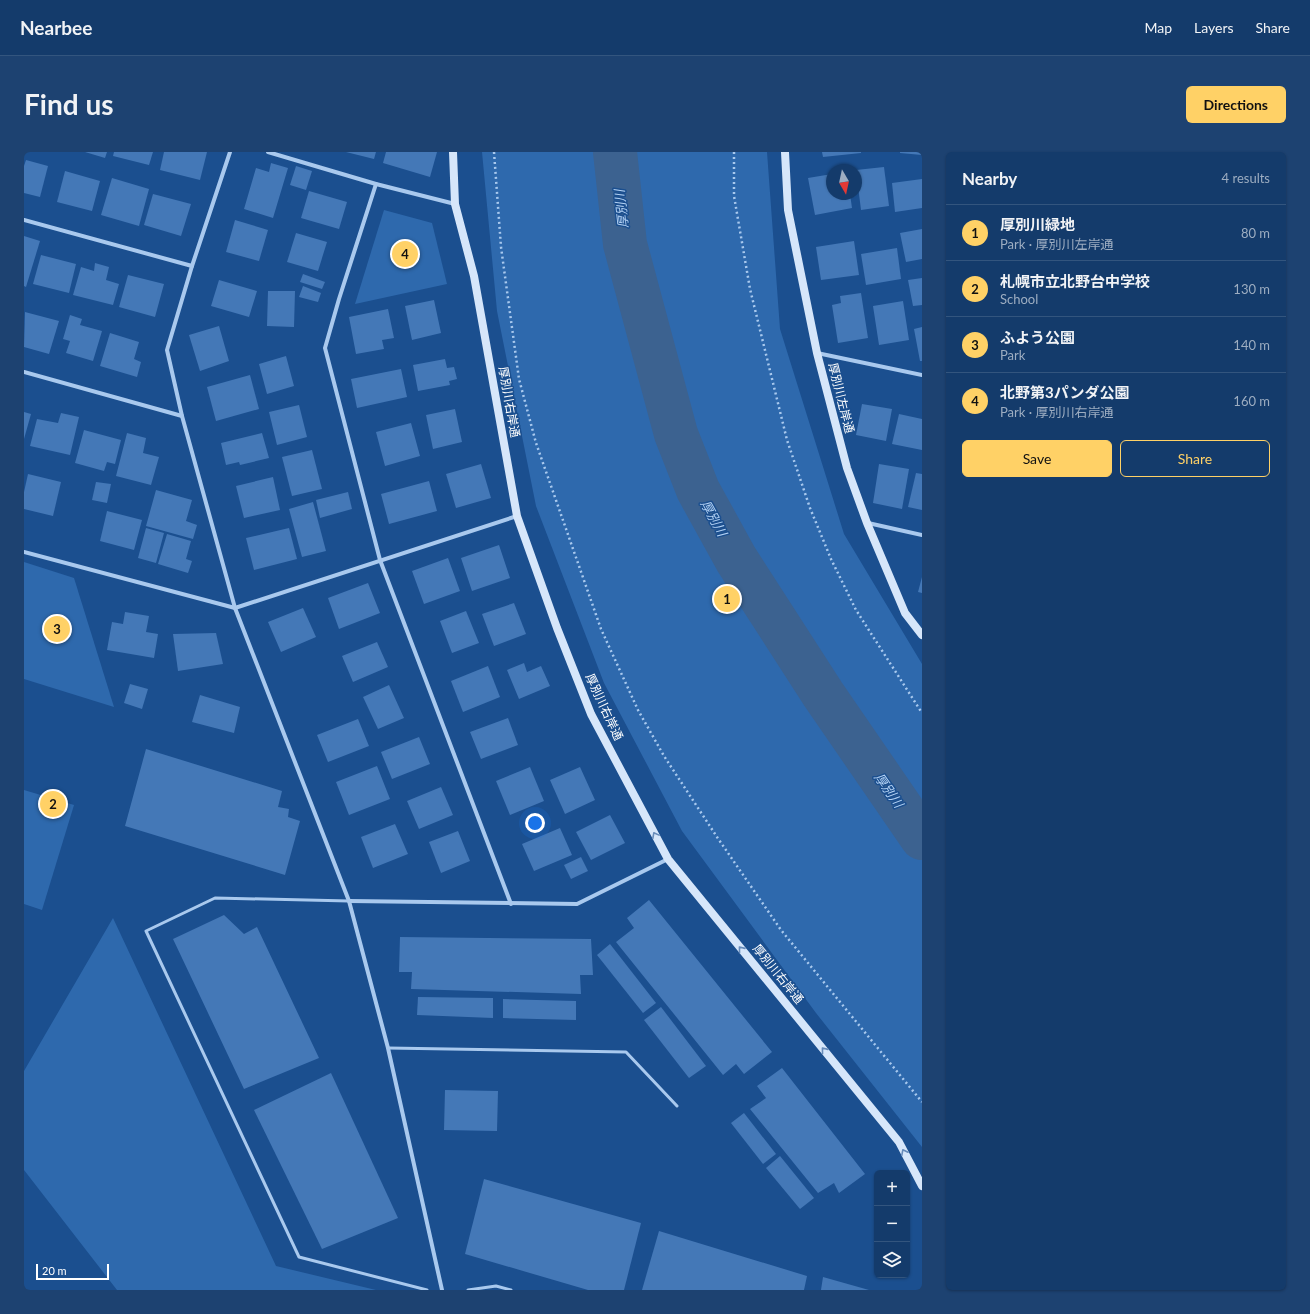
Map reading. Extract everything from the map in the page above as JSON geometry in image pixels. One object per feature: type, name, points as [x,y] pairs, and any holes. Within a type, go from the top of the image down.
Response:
[{"type":"street","points":[[230,152],[192,266],[167,350],[182,416],[235,608],[350,900],[388,1048],[442,1290]]},
{"type":"street","points":[[268,152],[376,184],[455,204]]},
{"type":"street","name":"厚別川右岸通","points":[[453,152],[455,204],[474,276],[516,516],[554,620],[591,714],[668,860],[899,1142],[922,1186]]},
{"type":"street","name":"厚別川左岸通","points":[[785,152],[788,210],[817,353],[847,468],[867,523],[905,613],[922,635]]},
{"type":"street","points":[[376,184],[338,299],[325,348],[380,560],[511,904]]},
{"type":"street","points":[[24,220],[192,266]]},
{"type":"street","points":[[817,353],[922,375]]},
{"type":"street","points":[[24,372],[182,416]]},
{"type":"street","points":[[24,552],[235,608],[516,516]]},
{"type":"street","points":[[867,523],[922,536]]},
{"type":"street","points":[[350,900],[577,904],[668,860]]},
{"type":"lane","points":[[350,900],[215,898],[146,931],[299,1257],[427,1290]]},
{"type":"lane","points":[[388,1048],[626,1052],[677,1106]]},
{"type":"lane","points":[[468,1290],[496,1286],[510,1290]]},
{"type":"path","points":[[494,152],[502,247],[519,379],[536,443],[601,629],[638,710],[664,756],[717,836],[781,930],[922,1102]]},
{"type":"path","points":[[734,152],[734,196],[750,289],[787,440],[813,516],[856,610],[922,713]]},
{"type":"shaded area","points":[[482,152],[767,152],[780,329],[844,534],[922,664],[922,1147],[816,1013],[682,831],[604,683],[536,506],[497,311]]},
{"type":"shaded area","points":[[384,210],[432,223],[447,284],[355,304]]},
{"type":"shaded area","points":[[24,562],[74,578],[114,707],[24,679]]},
{"type":"shaded area","points":[[24,790],[74,805],[42,910],[24,904]]},
{"type":"shaded area","points":[[113,918],[276,1266],[376,1290],[117,1290],[24,1170],[24,1071]]},
{"type":"building","points":[[85,152],[107,152],[105,158]]},
{"type":"building","points":[[114,152],[153,152],[149,165],[113,156]]},
{"type":"building","points":[[164,152],[207,152],[200,180],[160,170]]},
{"type":"building","points":[[346,152],[376,152],[374,159]]},
{"type":"building","points":[[386,152],[437,152],[430,177],[383,163]]},
{"type":"building","points":[[822,152],[861,152],[861,153],[823,157]]},
{"type":"building","points":[[922,152],[922,155],[900,153]]},
{"type":"building","points":[[26,160],[48,166],[40,197],[24,193],[24,166]]},
{"type":"building","points":[[271,163],[288,168],[273,218],[244,209],[256,168],[269,172]]},
{"type":"building","points":[[296,166],[312,171],[306,190],[290,185]]},
{"type":"building","points":[[884,167],[889,206],[861,210],[860,200],[862,200],[862,169]]},
{"type":"building","points":[[65,171],[100,181],[92,211],[57,202]]},
{"type":"building","points":[[826,175],[826,200],[851,200],[852,208],[815,215],[808,178]]},
{"type":"building","points":[[112,178],[149,189],[139,226],[101,215]]},
{"type":"building","points":[[922,179],[922,208],[895,212],[892,183]]},
{"type":"building","points":[[309,191],[347,202],[339,229],[301,218]]},
{"type":"building","points":[[153,194],[191,204],[181,236],[144,225]]},
{"type":"building","points":[[235,220],[268,230],[259,261],[226,252]]},
{"type":"building","points":[[922,229],[922,259],[906,262],[900,233]]},
{"type":"building","points":[[296,233],[327,242],[318,271],[287,262]]},
{"type":"building","points":[[24,236],[40,241],[26,287],[24,286]]},
{"type":"building","points":[[854,241],[859,275],[821,280],[816,247]]},
{"type":"building","points":[[897,248],[901,279],[866,285],[861,254]]},
{"type":"building","points":[[41,255],[76,264],[69,293],[33,284]]},
{"type":"building","points":[[95,263],[109,267],[106,280],[119,284],[113,305],[73,295],[81,267],[94,271]]},
{"type":"building","points":[[303,274],[325,282],[322,289],[300,282]]},
{"type":"building","points":[[128,275],[164,284],[155,317],[119,307]]},
{"type":"building","points":[[922,278],[922,305],[913,306],[908,280]]},
{"type":"building","points":[[219,280],[257,291],[249,317],[211,306]]},
{"type":"building","points":[[303,286],[321,293],[318,302],[299,297]]},
{"type":"building","points":[[268,291],[295,291],[294,327],[267,326]]},
{"type":"building","points":[[861,293],[868,338],[838,343],[832,305],[841,303],[840,296]]},
{"type":"building","points":[[434,300],[441,333],[412,340],[405,306]]},
{"type":"building","points":[[903,301],[909,340],[879,345],[873,306]]},
{"type":"building","points":[[388,309],[394,338],[382,340],[384,349],[356,354],[349,317]]},
{"type":"building","points":[[25,312],[59,321],[49,354],[24,347]]},
{"type":"building","points":[[70,315],[82,319],[80,325],[102,331],[93,361],[66,353],[70,341],[63,339]]},
{"type":"building","points":[[219,326],[229,361],[200,371],[189,335]]},
{"type":"building","points":[[922,327],[922,361],[920,361],[914,329]]},
{"type":"building","points":[[110,333],[139,342],[134,359],[141,362],[137,377],[100,366]]},
{"type":"building","points":[[286,356],[294,386],[267,394],[259,364]]},
{"type":"building","points":[[445,359],[447,368],[454,367],[457,379],[449,381],[450,385],[418,391],[413,365]]},
{"type":"building","points":[[401,369],[407,397],[357,408],[351,379]]},
{"type":"building","points":[[250,375],[259,409],[216,421],[207,387]]},
{"type":"building","points":[[862,404],[892,409],[886,441],[856,435]]},
{"type":"building","points":[[299,405],[307,437],[277,445],[269,412]]},
{"type":"building","points":[[455,409],[462,442],[433,449],[426,415]]},
{"type":"building","points":[[24,412],[31,414],[24,439]]},
{"type":"building","points":[[61,413],[79,417],[70,455],[30,446],[37,419],[58,423]]},
{"type":"building","points":[[899,414],[922,419],[922,450],[892,444]]},
{"type":"building","points":[[411,423],[420,456],[385,466],[376,432]]},
{"type":"building","points":[[84,430],[121,440],[115,464],[107,462],[104,471],[75,463]]},
{"type":"building","points":[[127,433],[146,438],[143,453],[159,457],[151,485],[116,476]]},
{"type":"building","points":[[262,433],[269,458],[240,465],[239,462],[226,465],[221,443]]},
{"type":"building","points":[[312,450],[322,489],[292,496],[282,457]]},
{"type":"building","points":[[481,464],[491,498],[456,508],[446,474]]},
{"type":"building","points":[[879,464],[909,469],[902,509],[873,503]]},
{"type":"building","points":[[916,473],[922,474],[922,510],[908,507]]},
{"type":"building","points":[[28,474],[61,482],[53,516],[24,509],[24,492]]},
{"type":"building","points":[[273,477],[280,510],[244,518],[236,486]]},
{"type":"building","points":[[429,481],[437,511],[389,524],[381,494]]},
{"type":"building","points":[[96,482],[111,484],[107,503],[92,500]]},
{"type":"building","points":[[156,490],[192,500],[186,521],[197,525],[193,539],[146,526]]},
{"type":"building","points":[[348,492],[352,509],[320,518],[316,500]]},
{"type":"building","points":[[313,502],[326,551],[302,557],[289,509]]},
{"type":"building","points":[[107,511],[142,520],[134,550],[100,541]]},
{"type":"building","points":[[146,528],[164,533],[156,563],[138,558]]},
{"type":"building","points":[[289,528],[297,559],[254,570],[246,538]]},
{"type":"building","points":[[167,534],[191,541],[186,559],[192,561],[188,573],[158,564]]},
{"type":"building","points":[[499,545],[510,578],[472,591],[461,558]]},
{"type":"building","points":[[448,558],[460,591],[424,604],[412,571]]},
{"type":"building","points":[[922,577],[922,593],[918,592]]},
{"type":"building","points":[[368,583],[380,613],[339,629],[328,598]]},
{"type":"building","points":[[514,603],[526,634],[494,646],[482,614]]},
{"type":"building","points":[[303,608],[316,637],[281,652],[268,622]]},
{"type":"building","points":[[466,611],[479,643],[452,653],[440,621]]},
{"type":"building","points":[[125,612],[149,616],[146,632],[158,634],[154,658],[107,650],[112,622],[123,624]]},
{"type":"building","points":[[216,633],[223,664],[178,671],[173,634]]},
{"type":"building","points":[[377,642],[388,667],[353,682],[342,656]]},
{"type":"building","points":[[524,663],[527,672],[541,666],[550,686],[519,699],[507,670]]},
{"type":"building","points":[[488,666],[500,697],[463,712],[451,681]]},
{"type":"building","points":[[130,684],[148,689],[142,709],[124,703]]},
{"type":"building","points":[[389,685],[404,718],[378,729],[363,697]]},
{"type":"building","points":[[200,695],[240,707],[234,733],[192,722]]},
{"type":"building","points":[[508,718],[518,745],[481,759],[470,732]]},
{"type":"building","points":[[358,719],[369,746],[328,762],[317,735]]},
{"type":"building","points":[[419,737],[430,764],[392,779],[381,752]]},
{"type":"building","points":[[146,749],[282,791],[278,807],[289,809],[288,817],[300,821],[285,875],[125,826]]},
{"type":"building","points":[[377,766],[390,799],[349,815],[336,782]]},
{"type":"building","points":[[530,767],[544,801],[510,815],[496,781]]},
{"type":"building","points":[[580,767],[595,800],[565,814],[550,780]]},
{"type":"building","points":[[441,787],[453,815],[419,829],[407,801]]},
{"type":"building","points":[[610,815],[625,843],[591,860],[576,832]]},
{"type":"building","points":[[395,824],[408,854],[373,868],[361,837]]},
{"type":"building","points":[[560,828],[572,855],[534,871],[522,844]]},
{"type":"building","points":[[458,831],[470,861],[441,873],[429,842]]},
{"type":"building","points":[[581,857],[588,871],[571,879],[564,865]]},
{"type":"building","points":[[649,900],[772,1052],[744,1074],[736,1064],[723,1075],[616,942],[634,928],[627,918]]},
{"type":"building","points":[[224,915],[244,934],[257,927],[319,1058],[244,1089],[173,939]]},
{"type":"building","points":[[400,937],[591,939],[593,975],[580,975],[581,994],[411,989],[412,972],[399,972]]},
{"type":"building","points":[[610,944],[656,1003],[643,1013],[597,955]]},
{"type":"building","points":[[418,997],[493,998],[493,1018],[417,1015]]},
{"type":"building","points":[[503,999],[576,1001],[576,1020],[503,1018]]},
{"type":"building","points":[[661,1007],[706,1066],[689,1078],[644,1020]]},
{"type":"building","points":[[782,1068],[865,1174],[839,1193],[834,1183],[818,1193],[750,1109],[766,1098],[757,1086]]},
{"type":"building","points":[[331,1073],[398,1218],[322,1249],[254,1110]]},
{"type":"building","points":[[445,1090],[498,1091],[497,1131],[444,1130]]},
{"type":"building","points":[[744,1113],[776,1154],[763,1164],[731,1123]]},
{"type":"building","points":[[780,1156],[814,1198],[800,1209],[766,1168]]},
{"type":"building","points":[[484,1179],[641,1223],[624,1290],[588,1290],[465,1254]]},
{"type":"building","points":[[659,1231],[807,1276],[804,1290],[642,1290]]},
{"type":"building","points":[[823,1277],[869,1290],[821,1290]]},
{"type":"waterway","name":"厚別川","points":[[615,152],[625,244],[676,434],[698,490],[736,559],[823,694],[922,838]]},
{"type":"place","name":"北野第3パンダ公園","points":[[405,254]]},
{"type":"place","name":"厚別川緑地","points":[[727,599]]},
{"type":"place","name":"ふよう公園","points":[[57,629]]},
{"type":"place","name":"札幌市立北野台中学校","points":[[53,804]]}]
